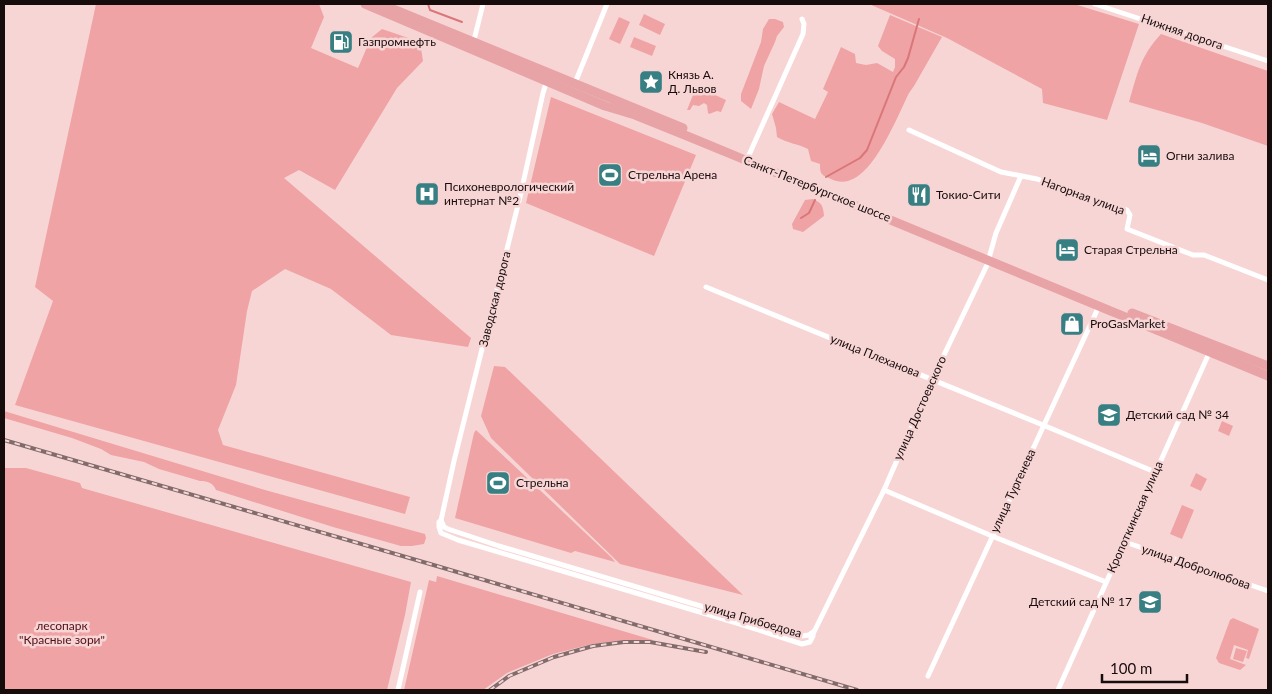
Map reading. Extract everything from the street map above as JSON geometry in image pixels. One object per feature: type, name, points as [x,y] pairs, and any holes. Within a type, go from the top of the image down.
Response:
[{"type":"main road","name":"Санкт-Петербургское шоссе","points":[[365,4],[472,45]]},
{"type":"main road","name":"Санкт-Петербургское шоссе","points":[[381,4],[548,77],[604,106],[635,115],[1142,318],[1212,348],[1268,376]]},
{"type":"main road","name":"Санкт-Петербургское шоссе","points":[[548,77],[575,84],[749,155],[1099,306],[1212,348],[1268,366]]},
{"type":"street","points":[[472,45],[483,4]]},
{"type":"street","points":[[575,84],[607,4]]},
{"type":"street","name":"Нижняя дорога","points":[[1095,4],[1268,61]]},
{"type":"street","points":[[749,155],[802,34],[804,24],[802,18]]},
{"type":"street","name":"Заводская дорога","points":[[440,522],[548,77]]},
{"type":"street","name":"Нагорная улица","points":[[909,130],[1001,172],[1037,179],[1127,210],[1130,215],[1127,229],[1193,255],[1204,255],[1268,280]]},
{"type":"street","name":"улица Достоевского","points":[[811,638],[884,490],[932,380],[987,265],[996,233],[1021,176]]},
{"type":"street","name":"улица Плеханова","points":[[706,287],[1155,472]]},
{"type":"street","name":"улица Тургенева","points":[[928,676],[1099,306]]},
{"type":"street","name":"Кропоткинская улица","points":[[1058,690],[1212,348]]},
{"type":"street","points":[[884,490],[1106,582]]},
{"type":"street","name":"улица Грибоедова","points":[[440,522],[448,529],[499,546],[785,631],[805,636],[816,630]]},
{"type":"street","name":"улица Добролюбова","points":[[1125,542],[1268,591]]},
{"type":"street","points":[[398,690],[420,592]]},
{"type":"green space","points":[[96,4],[319,4],[324,17],[311,48],[358,68],[371,38],[382,29],[420,42],[423,61],[397,88],[335,190],[299,170],[284,178],[471,338],[468,347],[391,335],[331,289],[285,269],[252,291],[247,311],[236,385],[218,430],[223,445],[410,497],[405,514],[15,405],[53,301],[35,287]]},
{"type":"green space","points":[[869,4],[1074,4],[1139,24],[1107,120],[1043,103],[1042,89],[947,38]]},
{"type":"green space","points":[[644,14],[665,24],[660,35],[639,25]]},
{"type":"green space","points":[[890,15],[942,37],[909,93],[892,130],[867,168],[858,176],[846,182],[833,180],[822,174],[820,164],[811,161],[808,149],[777,137],[772,114],[779,102],[815,119],[828,92],[823,89],[841,47],[855,54],[856,63],[866,65],[877,63],[893,72],[895,59],[882,51],[878,46]]},
{"type":"green space","points":[[619,17],[630,22],[620,44],[609,39]]},
{"type":"green space","points":[[769,19],[783,22],[784,27],[777,36],[764,66],[759,89],[751,109],[741,101],[741,94],[761,42],[763,29]]},
{"type":"green space","points":[[1161,34],[1268,71],[1268,146],[1202,123],[1129,102],[1144,58]]},
{"type":"green space","points":[[634,37],[656,46],[652,56],[630,47]]},
{"type":"green space","points":[[700,88],[726,100],[721,112],[717,111],[709,114],[707,105],[704,103],[699,106],[693,105],[690,110],[687,110],[695,90]]},
{"type":"green space","name":"Стрельна Арена","points":[[551,97],[696,155],[654,256],[526,203]]},
{"type":"green space","points":[[813,199],[821,205],[824,216],[803,232],[793,229],[792,224],[805,200]]},
{"type":"green space","points":[[494,366],[505,367],[743,595],[620,564],[491,438],[481,416]]},
{"type":"green space","points":[[4,411],[265,490],[425,534],[426,538],[424,544],[401,546],[333,527],[216,490],[208,482],[159,469],[144,462],[111,455],[101,449],[72,438],[4,418]]},
{"type":"green space","points":[[1222,421],[1233,426],[1229,436],[1218,431]]},
{"type":"green space","name":"Стрельна","points":[[476,430],[615,562],[575,551],[571,553],[455,518]]},
{"type":"green space","name":"лесопарк \"Красные зори\"","points":[[4,468],[26,468],[80,483],[82,488],[411,582],[387,690],[4,689]]},
{"type":"green space","points":[[1196,473],[1207,479],[1201,491],[1190,486]]},
{"type":"green space","points":[[1182,505],[1194,510],[1182,539],[1170,534]]},
{"type":"green space","points":[[437,576],[653,640],[624,640],[592,644],[553,654],[507,673],[483,690],[404,690],[429,580],[436,582]]},
{"type":"green space","points":[[1233,618],[1259,629],[1249,659],[1246,658],[1248,650],[1234,645],[1230,659],[1246,665],[1240,670],[1219,663],[1216,658],[1230,620]]},
{"type":"green space","points":[[1236,648],[1247,651],[1243,662],[1233,659]]},
{"type":"waterway","points":[[428,4],[430,10],[462,22]]},
{"type":"waterway","points":[[826,177],[860,158],[867,150],[896,77],[908,58],[919,19]]},
{"type":"waterway","points":[[801,218],[809,213],[815,200]]},
{"type":"railway","points":[[4,440],[857,690]]},
{"type":"railway","points":[[490,690],[509,676],[554,657],[593,646],[624,642],[650,642],[706,652]]},
{"type":"place","name":"Газпромнефть","points":[[341,42]]},
{"type":"place","name":"Князь А. Д. Львов","points":[[651,82]]},
{"type":"place","name":"Огни залива","points":[[1149,156]]},
{"type":"place","name":"Стрельна Арена","points":[[610,175]]},
{"type":"place","name":"Психоневрологический интернат №2","points":[[427,194]]},
{"type":"place","name":"Токио-Сити","points":[[919,195]]},
{"type":"place","name":"Старая Стрельна","points":[[1067,250]]},
{"type":"place","name":"ProGasMarket","points":[[1072,324]]},
{"type":"place","name":"Детский сад № 34","points":[[1109,415]]},
{"type":"place","name":"Стрельна","points":[[498,483]]},
{"type":"place","name":"Детский сад № 17","points":[[1150,602]]}]
